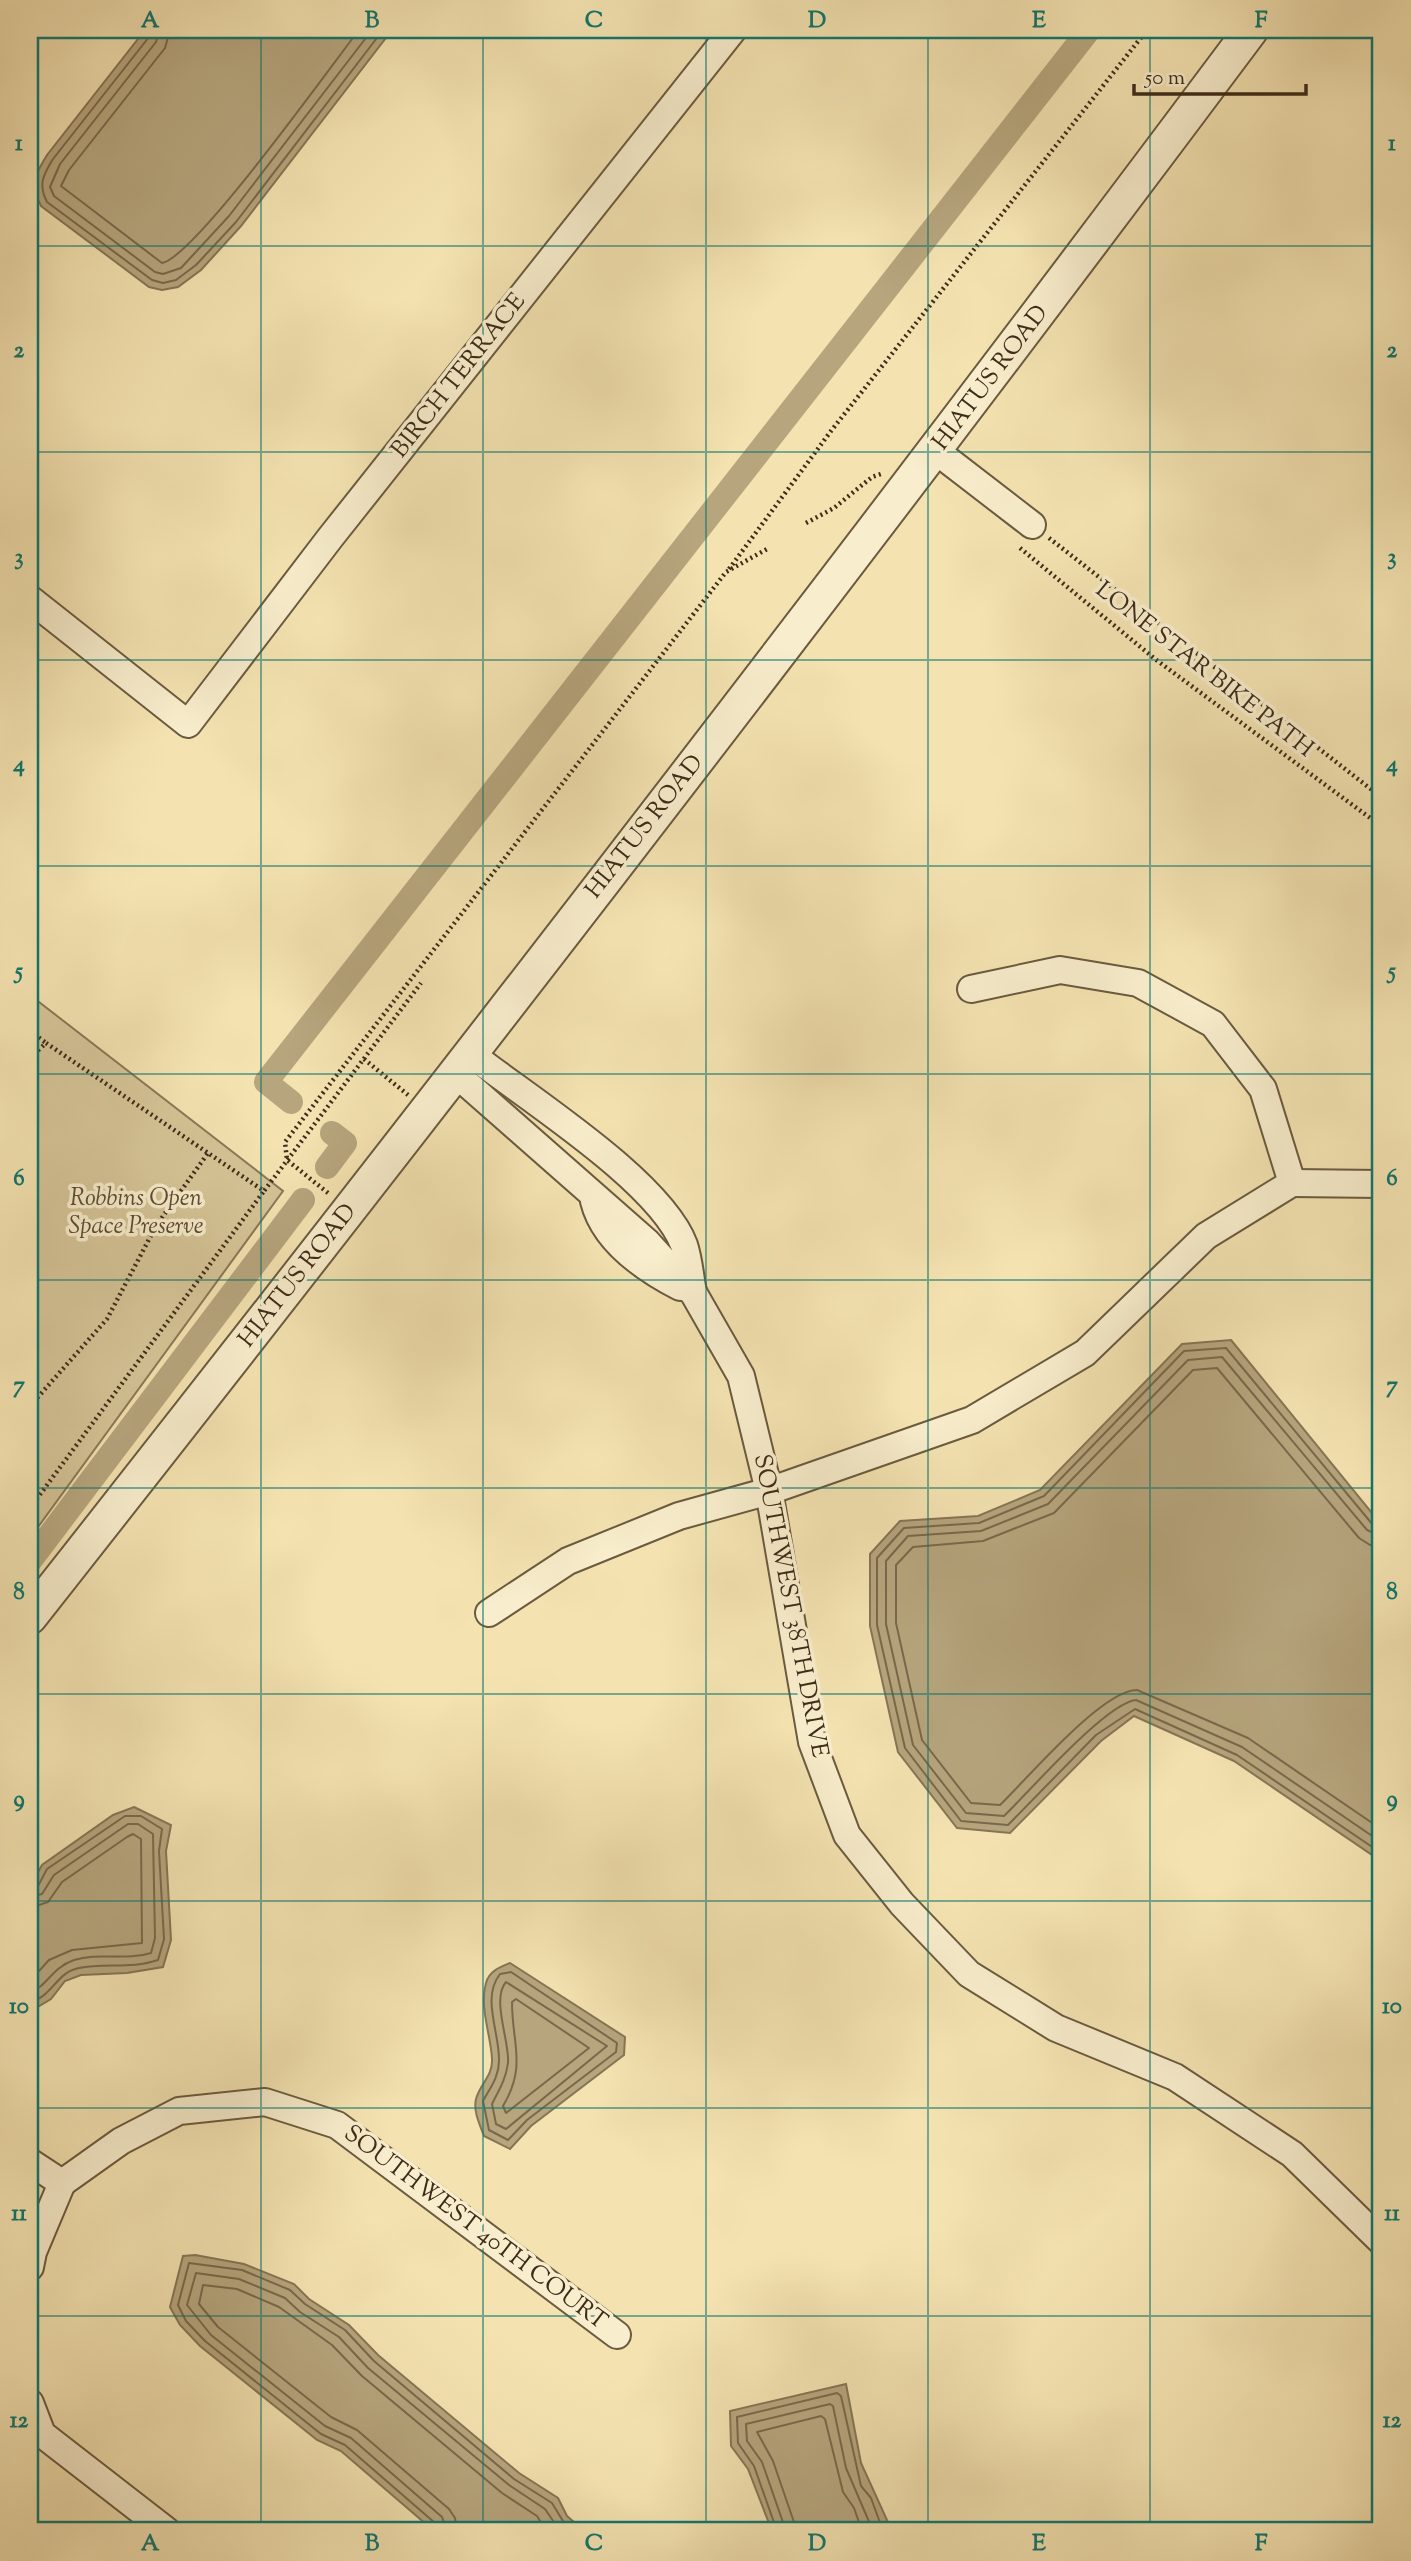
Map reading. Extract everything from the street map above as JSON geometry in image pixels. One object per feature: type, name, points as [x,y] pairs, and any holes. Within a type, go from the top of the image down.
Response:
[{"type":"street","name":"BIRCH TERRACE","points":[[30,599],[188,724],[330,538],[733,30]]},
{"type":"street","name":"HIATUS ROAD","points":[[30,1618],[350,1210],[936,451],[1251,30]]},
{"type":"street","points":[[936,451],[1024,535]]},
{"type":"street","points":[[971,989],[1060,970],[1138,984],[1213,1024],[1263,1089],[1292,1183]]},
{"type":"street","name":"SOUTHWEST 38TH DRIVE","points":[[463,1064],[647,1242],[694,1294],[741,1376],[769,1491],[812,1742],[847,1835],[902,1904],[969,1974],[1056,2028],[1175,2077],[1292,2154],[1381,2241]]},
{"type":"street","name":"SOUTHWEST 38TH DRIVE","points":[[463,1064],[605,1155],[657,1202],[684,1244],[694,1294]]},
{"type":"street","points":[[489,1613],[568,1561],[679,1516],[769,1491],[972,1420],[1085,1353],[1206,1236],[1292,1183],[1381,1184]]},
{"type":"street","name":"SOUTHWEST 40TH COURT","points":[[62,2183],[121,2141],[180,2111],[265,2102],[337,2125],[617,2334]]},
{"type":"street","points":[[30,2162],[62,2183],[33,2252],[30,2267]]},
{"type":"street","points":[[30,2403],[42,2434],[167,2531]]},
{"type":"path","points":[[350,1210],[287,1160],[285,1142],[726,572],[831,431],[1147,30]]},
{"type":"path","points":[[806,523],[834,508],[872,477],[885,473],[890,475]]},
{"type":"path","points":[[1024,535],[1381,797]]},
{"type":"path","name":"LONE STAR BIKE PATH","points":[[1024,535],[1156,659],[1381,826]]},
{"type":"path","points":[[726,572],[767,550]]},
{"type":"path","points":[[30,1508],[421,983]]},
{"type":"path","points":[[30,1031],[264,1191]]},
{"type":"path","points":[[30,1058],[46,1044]]},
{"type":"path","points":[[364,1059],[411,1098]]},
{"type":"path","points":[[30,1406],[107,1319],[156,1226],[208,1153]]},
{"type":"green space","name":"Robbins Open Space Preserve","points":[[30,995],[283,1191],[30,1538]]},
{"type":"water","points":[[145,30],[392,30],[241,226],[201,270],[178,287],[162,290],[149,287],[41,206],[35,192],[36,175],[47,155]]},
{"type":"water","points":[[1231,1340],[1381,1524],[1381,1861],[1234,1761],[1134,1716],[1101,1741],[1010,1833],[957,1828],[898,1752],[870,1626],[870,1554],[900,1521],[978,1516],[1040,1490],[1182,1344]]},
{"type":"water","points":[[134,1807],[171,1825],[166,1851],[171,1940],[163,1967],[127,1973],[81,1975],[65,1981],[51,1999],[36,2008],[30,2007],[30,1887],[42,1865],[113,1815]]},
{"type":"water","points":[[510,1963],[625,2037],[624,2055],[531,2126],[510,2149],[484,2136],[475,2104],[492,2065],[484,2002],[486,1983],[492,1972]]},
{"type":"water","points":[[195,2255],[244,2264],[294,2284],[309,2299],[349,2325],[378,2355],[519,2473],[558,2498],[567,2516],[574,2522],[576,2531],[434,2531],[341,2451],[317,2440],[200,2346],[180,2325],[170,2307],[183,2256]]},
{"type":"water","points":[[846,2384],[861,2463],[892,2531],[772,2531],[748,2469],[731,2446],[730,2411]]},
{"type":"waterway","points":[[291,1102],[266,1082],[1089,30]]},
{"type":"waterway","points":[[327,1167],[345,1143],[332,1133]]},
{"type":"waterway","points":[[30,1561],[303,1200]]}]
